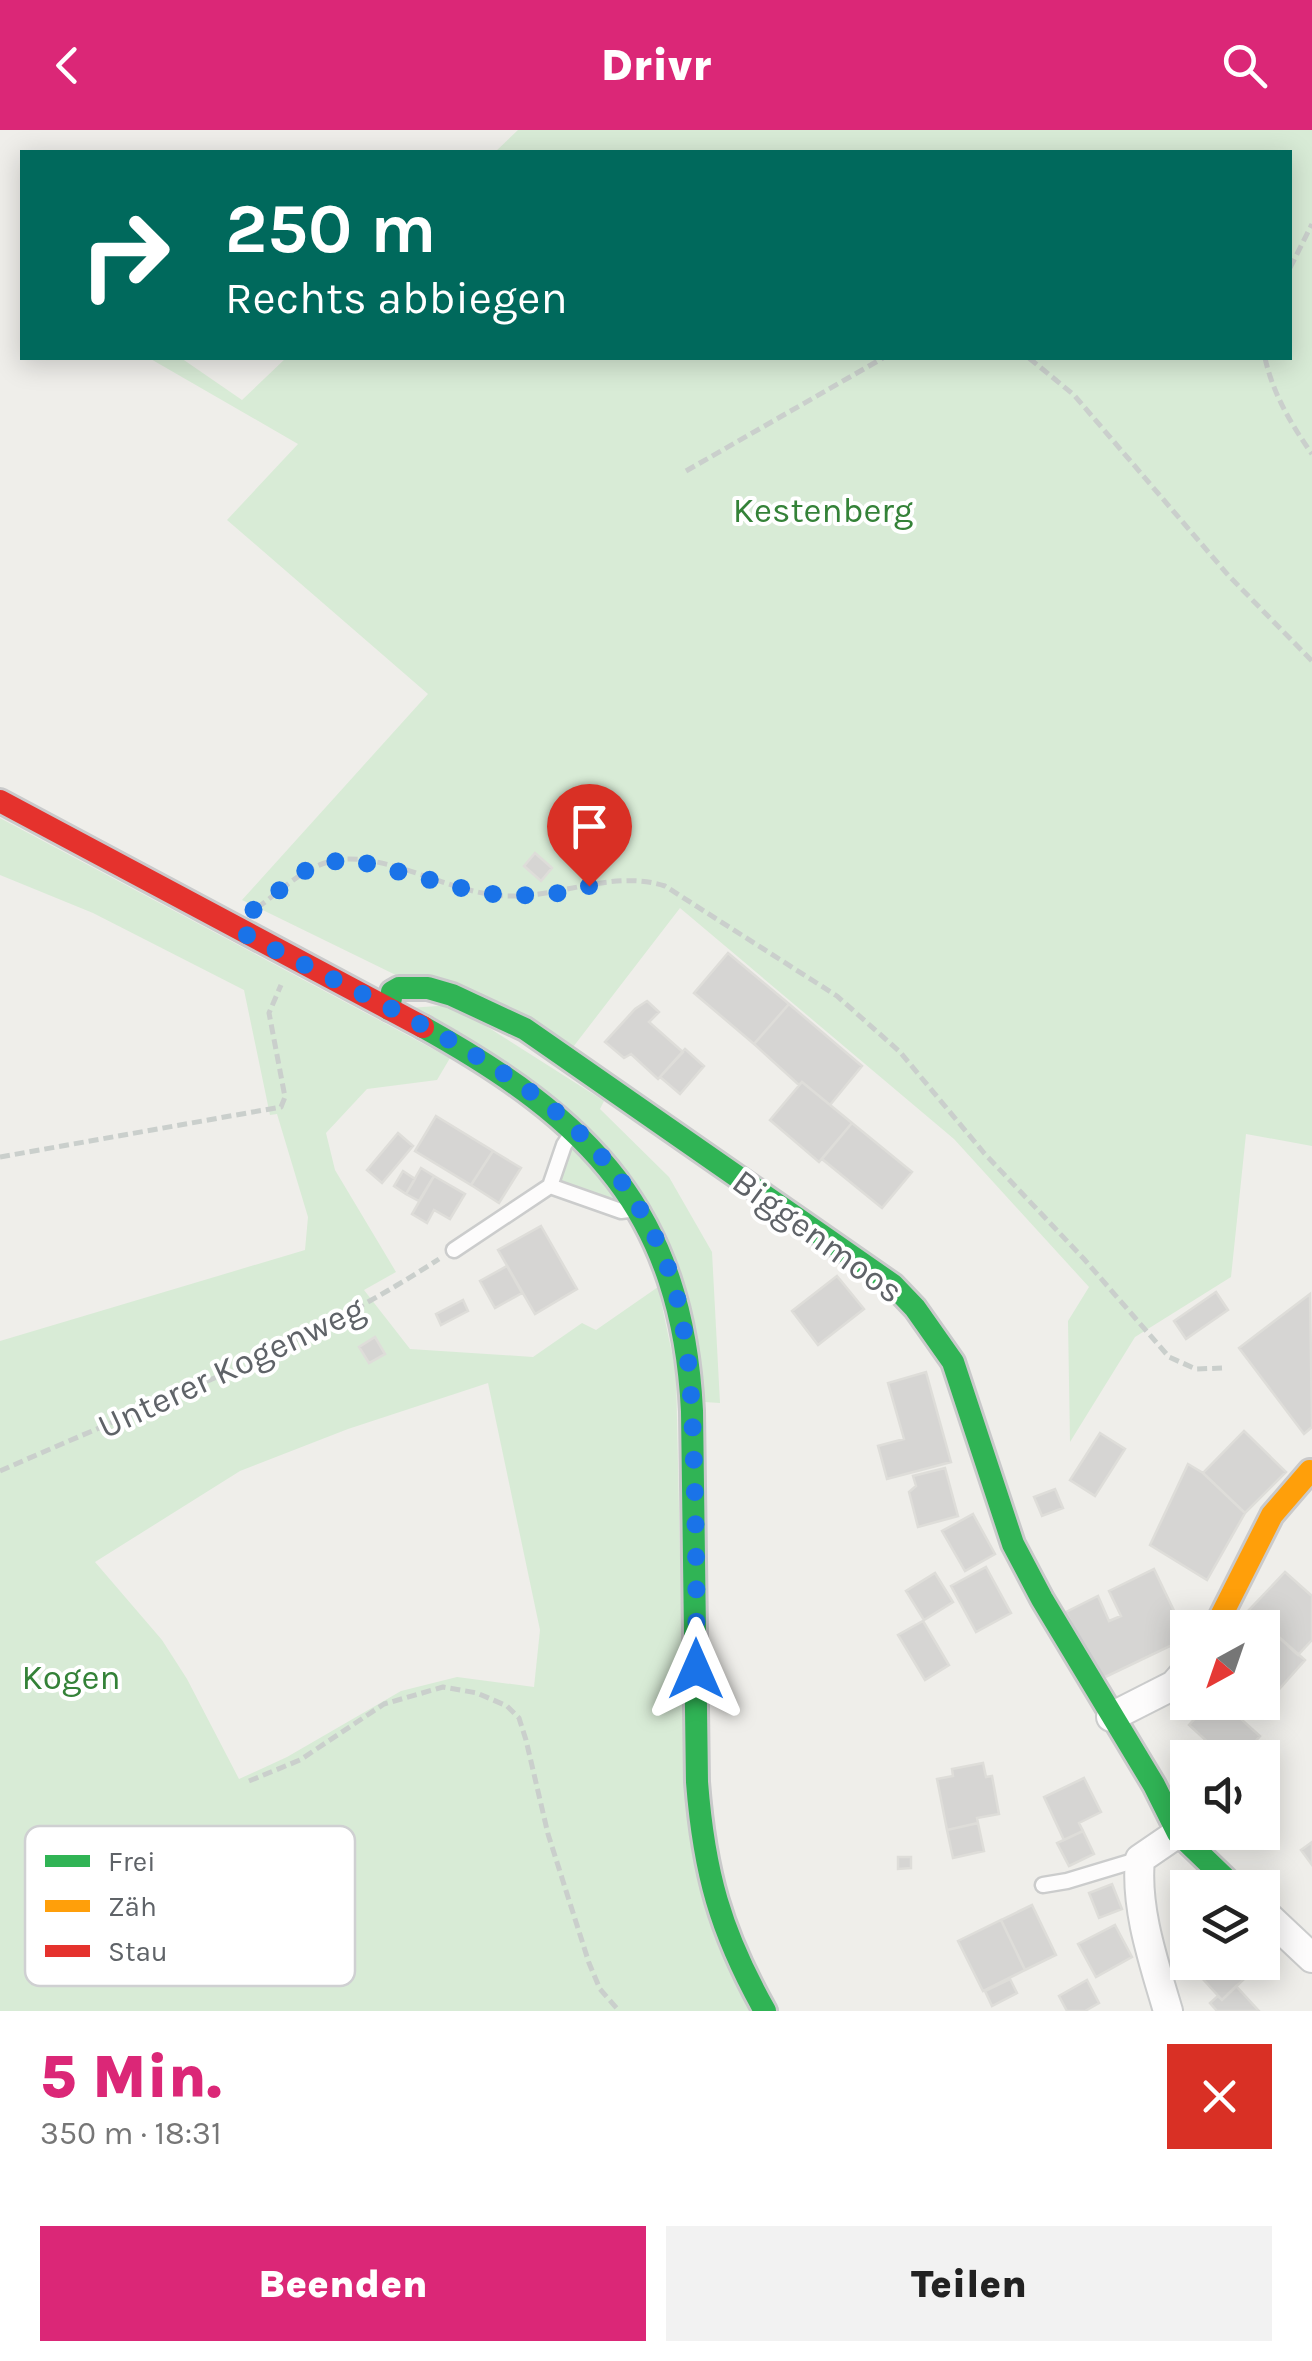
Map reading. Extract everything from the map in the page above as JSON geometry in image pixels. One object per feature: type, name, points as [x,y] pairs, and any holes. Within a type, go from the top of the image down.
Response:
[{"type":"main road","points":[[0,801],[390,1009],[516,1081],[576,1128],[639,1209],[666,1263],[678,1301],[689,1368],[695,1499],[696,1742],[704,1862],[722,1928],[765,2011]]},
{"type":"main road","name":"Biggenmoos","points":[[390,1009],[392,992],[399,988],[428,988],[452,995],[525,1030],[838,1246],[904,1296],[953,1362],[1013,1544],[1170,1817]]},
{"type":"main road","points":[[1224,1610],[1272,1515],[1310,1471]]},
{"type":"main road","name":"Biggenmoos","points":[[1196,1850],[1217,1870]]},
{"type":"street","points":[[1111,1718],[1170,1686]]},
{"type":"street","points":[[1168,2011],[1149,1944],[1138,1877],[1140,1860],[1170,1838]]},
{"type":"street","points":[[1280,1928],[1312,1958]]},
{"type":"lane","points":[[454,1250],[550,1186],[564,1145],[576,1128]]},
{"type":"lane","points":[[550,1186],[621,1211],[639,1209]]},
{"type":"lane","points":[[1043,1885],[1140,1860]]},
{"type":"path","points":[[1292,264],[1312,224]]},
{"type":"path","points":[[686,471],[879,360]]},
{"type":"path","points":[[1031,360],[1074,395],[1228,575],[1312,661]]},
{"type":"path","points":[[1266,360],[1269,378],[1287,417],[1312,454]]},
{"type":"path","points":[[241,932],[252,911],[313,865],[350,859],[505,896],[554,894],[624,879],[665,886],[837,996],[900,1052],[984,1154],[1170,1357],[1196,1369],[1222,1368]]},
{"type":"path","points":[[0,1158],[281,1107],[285,1097],[269,1012],[292,959]]},
{"type":"path","name":"Unterer Kogenweg","points":[[0,1471],[308,1336],[378,1299],[454,1250]]},
{"type":"path","points":[[249,1782],[300,1760],[384,1704],[443,1687],[477,1692],[506,1706],[520,1718],[548,1834],[589,1963],[600,1989],[619,2011]]},
{"type":"green space","name":"Kestenberg","points":[[518,130],[1312,130],[1312,1146],[1246,1134],[1231,1277],[1135,1337],[1070,1442],[1068,1321],[1089,1287],[954,1139],[680,908],[570,1051],[404,979],[242,900],[428,694],[227,520],[298,444],[152,360],[184,360],[242,400],[284,360],[1292,360],[1292,150],[497,150]]},
{"type":"green space","name":"Kogen","points":[[0,818],[450,1058],[437,1080],[367,1089],[326,1133],[335,1170],[396,1272],[364,1290],[410,1349],[533,1357],[582,1323],[596,1330],[658,1287],[676,1372],[685,1786],[750,2011],[0,2011],[0,1341],[305,1250],[308,1217],[277,1114],[270,1115],[244,990],[93,913],[0,875]],"holes":[[[488,1383],[540,1630],[534,1687],[457,1677],[401,1691],[287,1757],[239,1779],[162,1640],[95,1562],[240,1471],[348,1429]]]},
{"type":"green space","points":[[453,1005],[604,1101],[600,1109],[669,1177],[712,1252],[720,1403],[704,1402],[653,1209],[408,1008]]},
{"type":"green space","points":[[571,1140],[622,1206],[561,1186],[558,1179]]},
{"type":"building","points":[[535,853],[552,868],[541,881],[524,866]]},
{"type":"building","points":[[728,953],[789,1004],[754,1044],[694,993]]},
{"type":"building","points":[[647,1001],[659,1012],[649,1022],[683,1052],[658,1079],[631,1054],[624,1058],[605,1042]]},
{"type":"building","points":[[789,1004],[862,1066],[830,1105],[802,1082],[799,1085],[754,1044]]},
{"type":"building","points":[[685,1049],[704,1066],[680,1094],[660,1077]]},
{"type":"building","points":[[802,1082],[852,1123],[819,1162],[770,1120]]},
{"type":"building","points":[[436,1116],[493,1151],[471,1185],[415,1151]]},
{"type":"building","points":[[852,1123],[912,1172],[882,1208],[822,1159]]},
{"type":"building","points":[[398,1133],[413,1146],[382,1183],[367,1170]]},
{"type":"building","points":[[493,1151],[521,1168],[499,1203],[471,1185]]},
{"type":"building","points":[[421,1168],[434,1176],[419,1201],[406,1194]]},
{"type":"building","points":[[403,1171],[415,1179],[406,1194],[394,1186]]},
{"type":"building","points":[[434,1176],[465,1194],[450,1219],[434,1210],[427,1223],[412,1214]]},
{"type":"building","points":[[541,1226],[577,1289],[535,1314],[498,1250]]},
{"type":"building","points":[[507,1266],[522,1293],[495,1308],[480,1281]]},
{"type":"building","points":[[837,1276],[864,1309],[818,1345],[792,1311]]},
{"type":"building","points":[[1216,1292],[1228,1310],[1186,1339],[1174,1321]]},
{"type":"building","points":[[1310,1294],[1312,1427],[1304,1434],[1239,1348]]},
{"type":"building","points":[[463,1300],[468,1311],[441,1325],[436,1314]]},
{"type":"building","points":[[375,1337],[385,1354],[369,1363],[359,1347]]},
{"type":"building","points":[[926,1372],[951,1462],[887,1479],[878,1446],[904,1439],[888,1383]]},
{"type":"building","points":[[1244,1431],[1286,1472],[1245,1513],[1203,1473]]},
{"type":"building","points":[[1100,1433],[1125,1449],[1095,1496],[1070,1480]]},
{"type":"building","points":[[1188,1464],[1245,1513],[1207,1580],[1150,1545]]},
{"type":"building","points":[[945,1468],[958,1516],[918,1527],[909,1492],[916,1486],[913,1476]]},
{"type":"building","points":[[1055,1489],[1063,1508],[1042,1516],[1034,1497]]},
{"type":"building","points":[[973,1514],[995,1554],[965,1571],[942,1531]]},
{"type":"building","points":[[986,1567],[1011,1613],[976,1632],[951,1586]]},
{"type":"building","points":[[1154,1569],[1174,1610],[1170,1610],[1170,1646],[1099,1680],[1066,1612],[1098,1596],[1109,1621],[1121,1616],[1109,1591]]},
{"type":"building","points":[[1285,1572],[1312,1596],[1312,1640],[1298,1655],[1280,1638],[1280,1610],[1249,1610]]},
{"type":"building","points":[[935,1573],[953,1602],[924,1620],[906,1591]]},
{"type":"building","points":[[923,1621],[949,1665],[925,1680],[898,1635]]},
{"type":"building","points":[[1280,1638],[1305,1660],[1280,1688]]},
{"type":"building","points":[[1194,1720],[1242,1720],[1260,1736],[1257,1740],[1205,1740],[1189,1725]]},
{"type":"building","points":[[983,1763],[986,1777],[992,1776],[999,1814],[947,1830],[937,1779],[953,1776],[952,1769]]},
{"type":"building","points":[[1084,1778],[1101,1812],[1079,1823],[1083,1831],[1064,1840],[1044,1797]]},
{"type":"building","points":[[978,1823],[984,1851],[953,1858],[947,1830]]},
{"type":"building","points":[[1083,1831],[1094,1854],[1069,1866],[1057,1843]]},
{"type":"building","points":[[1312,1842],[1312,1865],[1301,1850]]},
{"type":"building","points":[[898,1857],[911,1857],[911,1868],[898,1869]]},
{"type":"building","points":[[1112,1884],[1122,1909],[1099,1918],[1089,1893]]},
{"type":"building","points":[[1032,1905],[1056,1955],[1025,1970],[1001,1920]]},
{"type":"building","points":[[1001,1920],[1025,1970],[983,1991],[958,1941]]},
{"type":"building","points":[[1115,1925],[1132,1957],[1096,1977],[1078,1944]]},
{"type":"building","points":[[1010,1979],[1017,1993],[992,2006],[985,1991]]},
{"type":"building","points":[[1087,1980],[1099,2003],[1085,2011],[1067,2011],[1059,1996]]},
{"type":"building","points":[[1204,1980],[1243,1980],[1222,2000]]},
{"type":"building","points":[[1236,1986],[1259,2011],[1217,2011],[1210,2003],[1218,1996],[1222,2000]]},
{"type":"traffic: fast","points":[[389,1009],[392,992],[399,988],[428,988],[525,1029],[893,1285],[915,1308],[953,1362],[1013,1544],[1042,1599],[1154,1785],[1178,1833],[1216,1870]]},
{"type":"traffic: fast","points":[[423,1027],[534,1098],[579,1137],[616,1179],[647,1226],[669,1280],[684,1341],[692,1411],[700,1814],[717,1900],[736,1954],[765,2011]]},
{"type":"traffic: slow","points":[[1224,1610],[1272,1515],[1310,1471]]},
{"type":"traffic: jam","points":[[0,801],[423,1027]]},
{"type":"route","points":[[589,886],[554,894],[505,896],[350,859],[313,865],[252,911],[241,932],[390,1009],[516,1081],[576,1128],[632,1198],[666,1263],[678,1301],[689,1368],[696,1669]]}]
